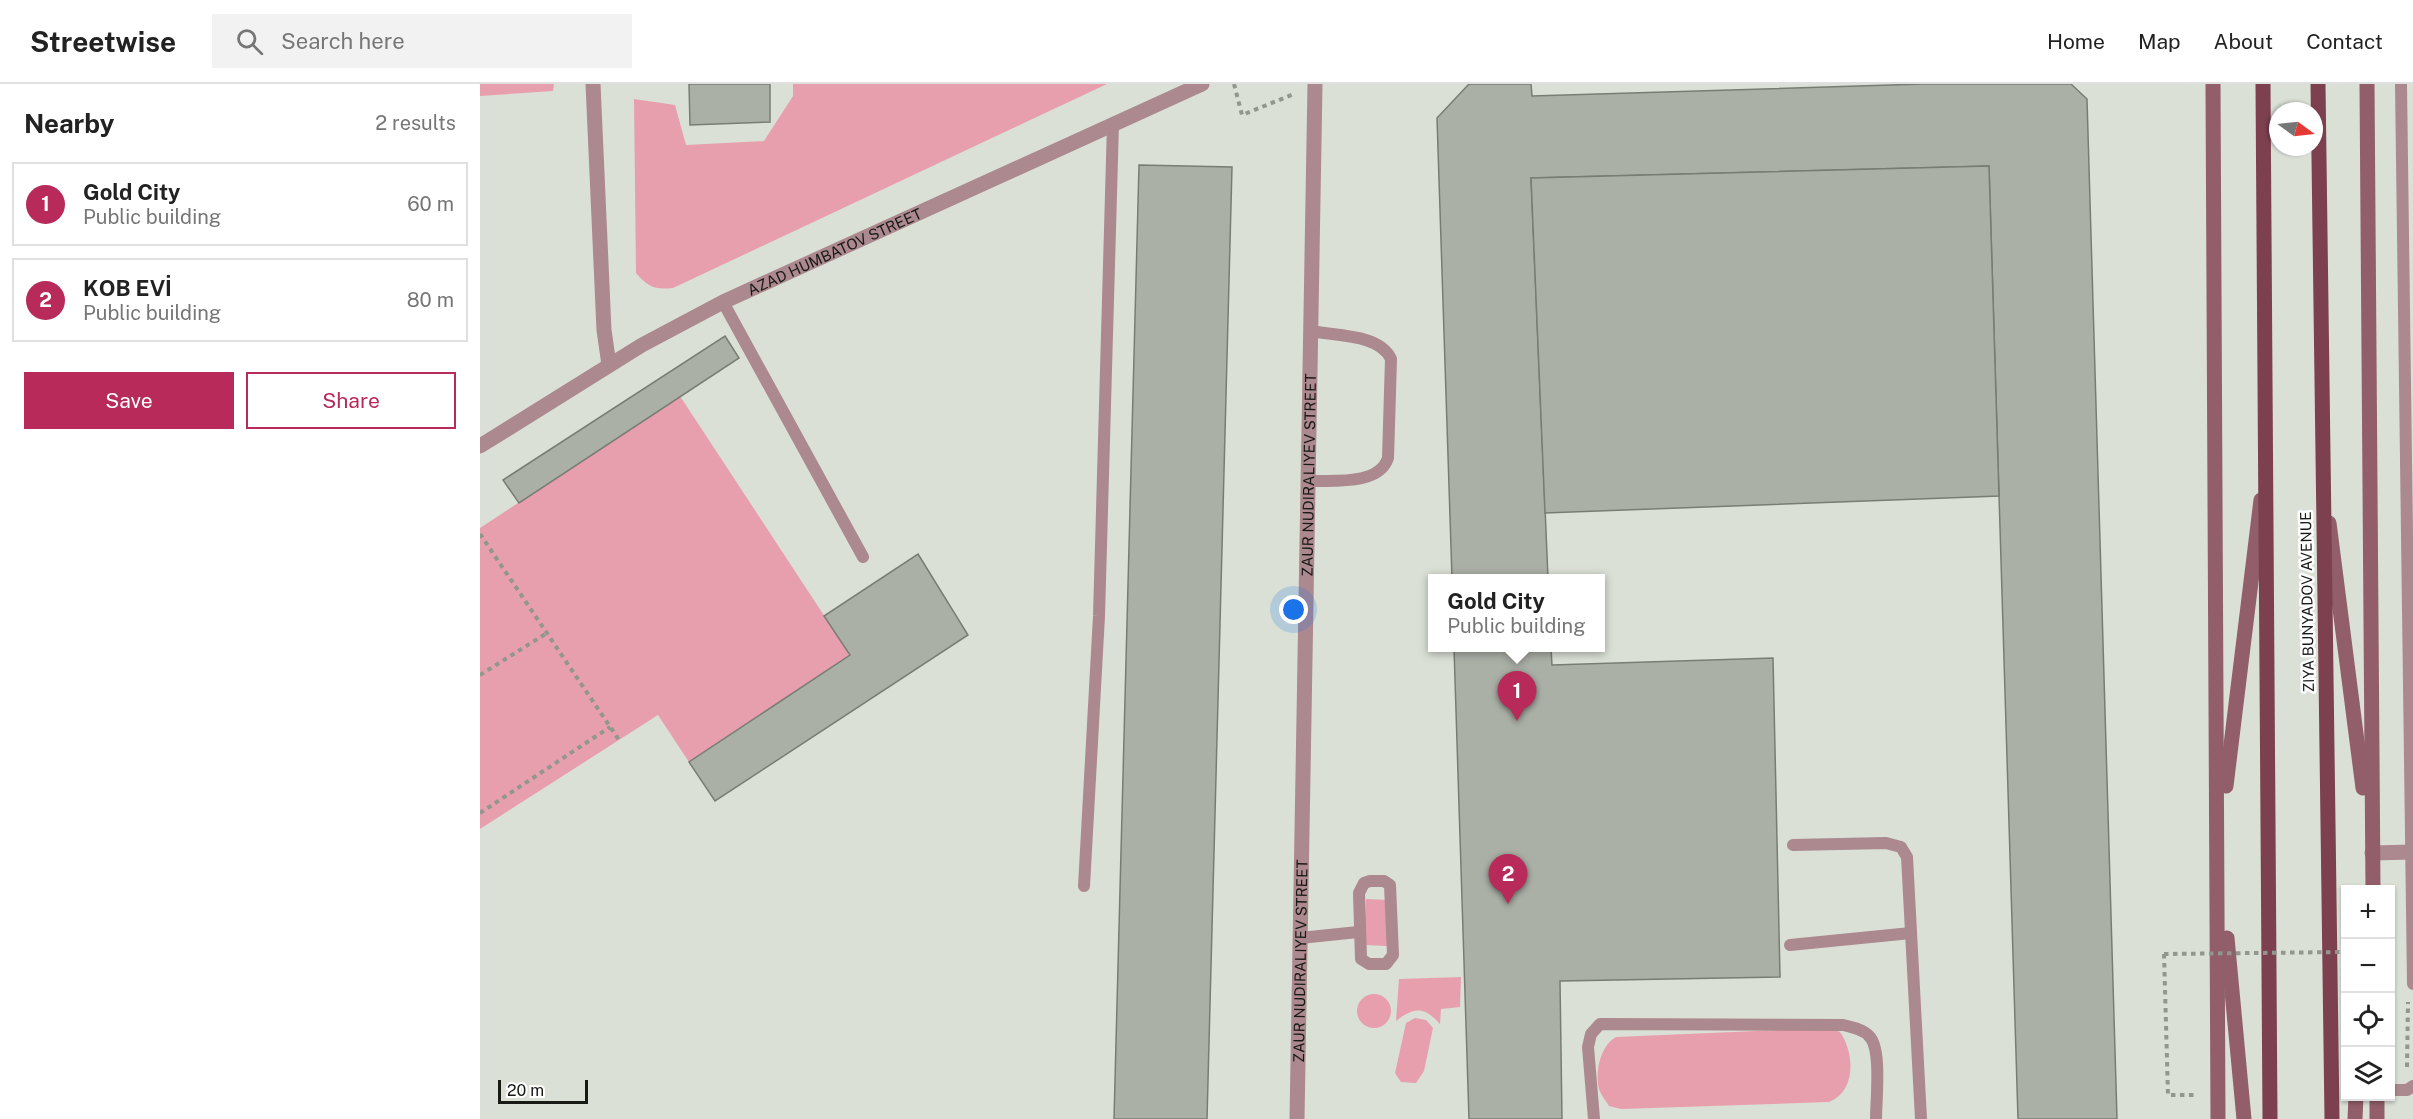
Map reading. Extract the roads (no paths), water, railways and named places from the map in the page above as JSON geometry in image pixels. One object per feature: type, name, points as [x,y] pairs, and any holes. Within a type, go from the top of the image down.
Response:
[{"type":"main road","points":[[2213,84],[2218,1119]]},
{"type":"main road","points":[[2263,84],[2270,1119]]},
{"type":"main road","name":"ZIYA BUNYADOV AVENUE","points":[[2318,84],[2332,1119]]},
{"type":"main road","points":[[2367,84],[2371,885]]},
{"type":"main road","points":[[2323,472],[2372,853]]},
{"type":"main road","points":[[2244,1119],[2218,849],[2264,473]]},
{"type":"main road","points":[[2355,1119],[2356,1101]]},
{"type":"main road","points":[[2377,1101],[2377,1119]]},
{"type":"street","points":[[594,84],[604,330],[609,365]]},
{"type":"street","name":"AZAD HUMBATOV STREET","points":[[480,446],[609,365],[670,329],[723,302],[1202,84]]},
{"type":"street","name":"ZAUR NUDIRALIYEV STREET","points":[[1298,1119],[1315,85]]},
{"type":"street","points":[[2372,853],[2412,852]]},
{"type":"lane","points":[[2401,84],[2413,984]]},
{"type":"lane","points":[[1084,886],[1100,616],[1113,124]]},
{"type":"lane","points":[[723,302],[863,558]]},
{"type":"lane","points":[[1308,481],[1346,480],[1378,473],[1385,466],[1388,458],[1391,359],[1386,348],[1376,343],[1311,331]]},
{"type":"lane","points":[[1793,845],[1886,843],[1901,847],[1907,857],[1921,1119]]},
{"type":"lane","points":[[1370,881],[1388,882],[1393,955],[1390,961],[1386,964],[1365,963],[1361,959],[1358,932],[1360,888],[1370,881]]},
{"type":"lane","points":[[1300,938],[1358,932]]},
{"type":"lane","points":[[1790,945],[1911,933]]},
{"type":"lane","points":[[1594,1119],[1588,1047],[1591,1034],[1600,1024],[1843,1024],[1859,1029],[1870,1036],[1876,1050],[1876,1119]]},
{"type":"lane","points":[[2395,1090],[2407,1090],[2413,1086]]},
{"type":"place","name":"Gold City","points":[[1517,721]]},
{"type":"place","name":"KOB EVİ","points":[[1508,904]]}]
